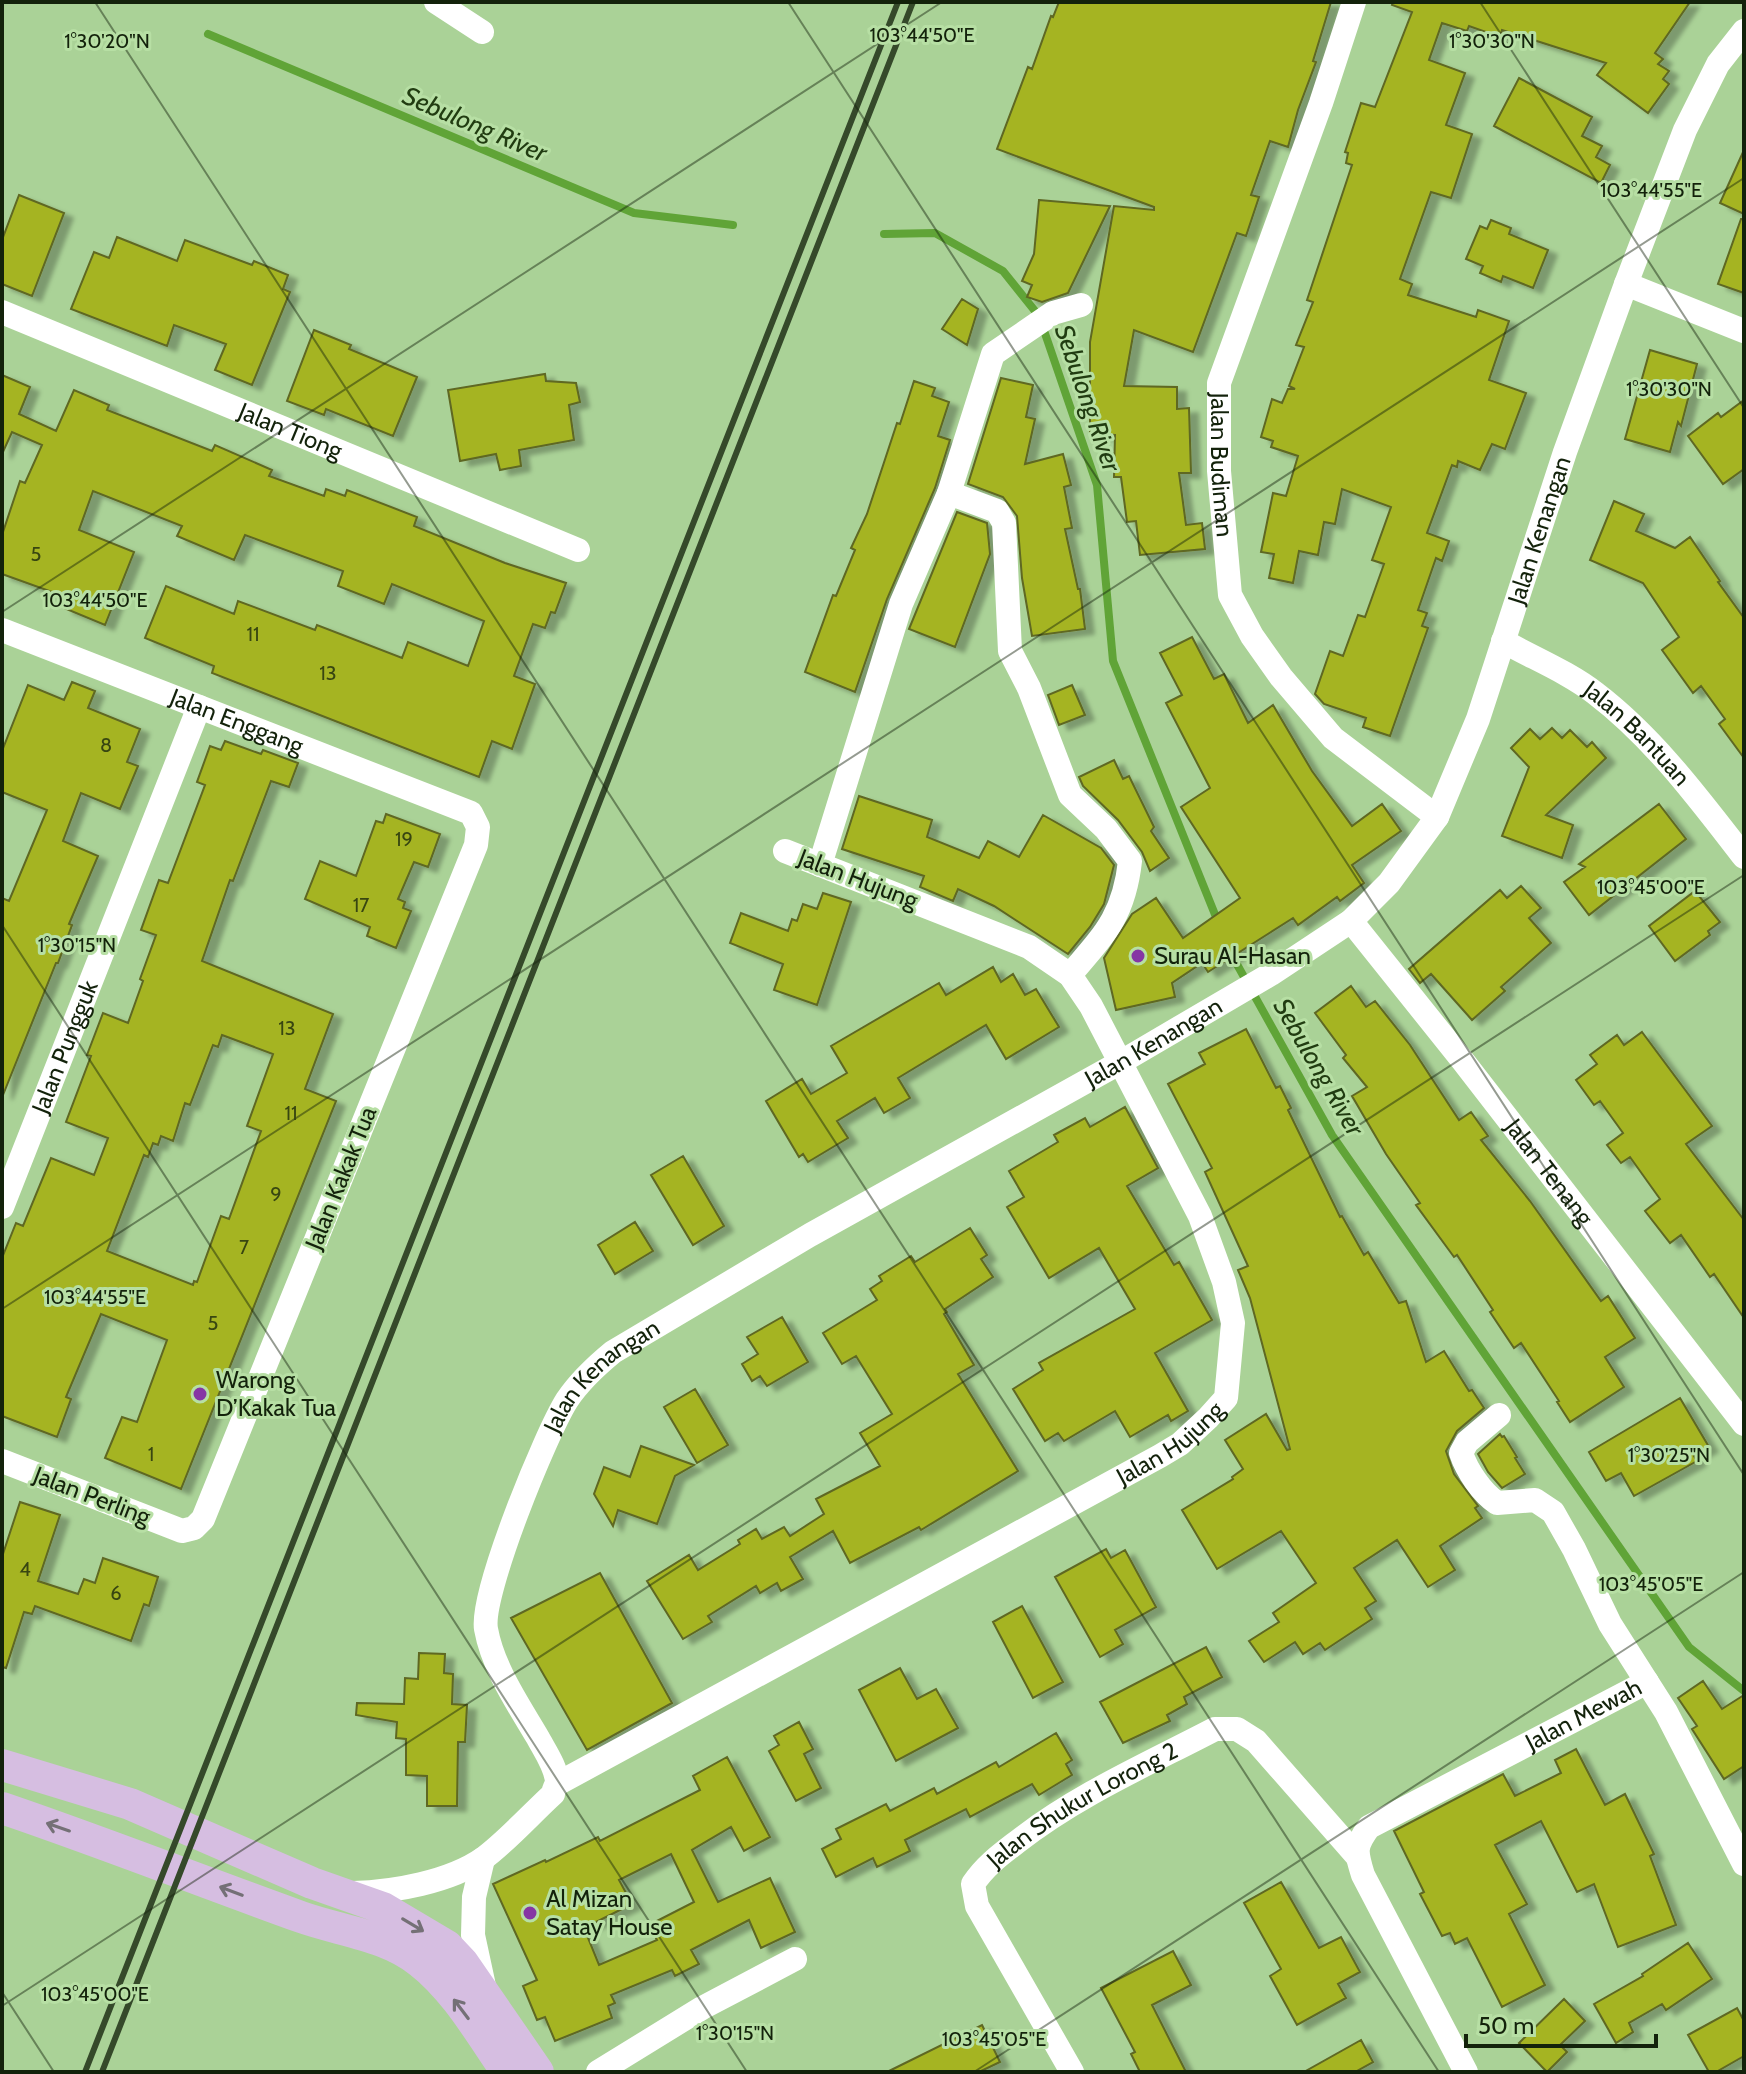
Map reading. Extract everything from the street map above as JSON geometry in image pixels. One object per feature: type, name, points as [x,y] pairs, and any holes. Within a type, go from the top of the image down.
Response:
[{"type":"main road","points":[[2,1765],[130,1804],[312,1883],[383,1908],[447,1946],[463,1963],[538,2072]]},
{"type":"main road","points":[[2,1808],[304,1918],[388,1943],[419,1961],[458,2003],[507,2072]]},
{"type":"street","points":[[436,2],[482,32]]},
{"type":"street","name":"Jalan Budiman","points":[[1354,2],[1321,103],[1219,383],[1219,471],[1230,595],[1259,646],[1333,738],[1437,817]]},
{"type":"street","name":"Jalan Kenangan","points":[[557,1784],[549,1760],[502,1676],[485,1626],[486,1604],[511,1528],[567,1401],[593,1369],[627,1344],[810,1235],[1230,999],[1351,921],[1389,883],[1437,817],[1478,719],[1565,452],[1685,130],[1718,64],[1744,31]]},
{"type":"street","points":[[1626,284],[1744,331]]},
{"type":"street","points":[[820,865],[901,604],[949,493],[993,354],[1046,318],[1066,308],[1081,305]]},
{"type":"street","name":"Jalan Tiong","points":[[2,312],[578,550]]},
{"type":"street","points":[[949,493],[997,511],[1004,523],[1010,651],[1029,688],[1070,795],[1106,829],[1130,861],[1127,891],[1108,931],[1070,975]]},
{"type":"street","name":"Jalan Enggang","points":[[2,630],[471,813]]},
{"type":"street","name":"Jalan Bantuan","points":[[1503,641],[1593,691],[1633,726],[1677,772],[1744,857]]},
{"type":"street","name":"Jalan Pungguk","points":[[2,1207],[199,707]]},
{"type":"street","name":"Jalan Kakak Tua","points":[[182,1531],[194,1528],[203,1519],[476,845],[478,827],[471,813]]},
{"type":"street","name":"Jalan Hujung","points":[[557,1784],[1160,1456],[1180,1444],[1226,1398],[1233,1323],[1224,1282],[1200,1216],[1091,1006],[1070,975],[1029,947],[785,851]]},
{"type":"street","name":"Jalan Tenang","points":[[1351,921],[1744,1424]]},
{"type":"street","points":[[1499,1415],[1467,1442],[1461,1453],[1464,1461],[1488,1497],[1497,1503],[1535,1500],[1553,1512],[1610,1624],[1647,1682]]},
{"type":"street","name":"Jalan Perling","points":[[2,1461],[182,1531]]},
{"type":"street","name":"Jalan Mewah","points":[[1357,1856],[1357,1843],[1369,1827],[1647,1682],[1666,1712],[1744,1864]]},
{"type":"street","name":"Jalan Shukur Lorong 2","points":[[1072,2072],[977,1906],[973,1884],[984,1868],[1079,1798],[1215,1729],[1237,1729],[1256,1741],[1357,1856],[1363,1875],[1466,2072]]},
{"type":"street","points":[[2,1752],[60,1783]]},
{"type":"street","points":[[342,1894],[385,1892],[447,1875],[483,1859],[553,1794],[557,1784]]},
{"type":"street","points":[[483,1859],[474,1897],[473,1935],[487,1998]]},
{"type":"street","points":[[598,2072],[702,2008],[795,1959]]},
{"type":"building","points":[[1059,2],[1331,2],[1313,61],[1316,62],[1288,147],[1270,141],[1251,195],[1259,197],[1246,236],[1237,233],[1193,352],[1134,330],[1124,386],[1177,387],[1177,409],[1189,408],[1191,473],[1179,473],[1186,525],[1202,523],[1205,549],[1140,555],[1136,521],[1127,522],[1121,477],[1114,477],[1115,435],[1090,434],[1090,342],[1114,206],[1154,210],[1154,207],[997,149],[1028,67],[1032,69]]},
{"type":"building","points":[[1393,2],[1690,2],[1655,53],[1663,59],[1658,64],[1669,71],[1663,79],[1669,84],[1648,113],[1597,75],[1606,63],[1502,30],[1500,37],[1469,26],[1467,31],[1442,23],[1429,60],[1465,73],[1446,125],[1472,134],[1451,198],[1431,192],[1400,279],[1412,284],[1408,295],[1476,317],[1478,310],[1509,321],[1489,380],[1526,393],[1505,449],[1492,444],[1480,470],[1458,461],[1457,467],[1452,465],[1427,533],[1449,541],[1442,561],[1436,558],[1418,610],[1427,613],[1422,626],[1428,628],[1390,736],[1363,727],[1366,718],[1324,704],[1315,694],[1330,651],[1343,656],[1358,615],[1365,617],[1384,564],[1372,560],[1391,507],[1342,489],[1335,524],[1324,522],[1318,555],[1299,551],[1293,583],[1269,578],[1274,554],[1261,552],[1273,493],[1286,496],[1298,456],[1271,447],[1273,441],[1261,437],[1272,399],[1282,403],[1288,389],[1295,389],[1289,386],[1304,347],[1296,345],[1313,302],[1307,300],[1352,165],[1346,163],[1348,153],[1345,152],[1361,103],[1375,107],[1412,12],[1392,5]]},
{"type":"building","points":[[1519,78],[1592,117],[1582,136],[1602,146],[1596,157],[1610,165],[1601,183],[1494,126]]},
{"type":"building","points":[[1744,150],[1744,214],[1720,203]]},
{"type":"building","points":[[19,195],[64,213],[32,296],[2,284],[2,240]]},
{"type":"building","points":[[1039,200],[1110,206],[1068,293],[1042,302],[1027,297],[1032,285],[1022,281],[1034,254]]},
{"type":"building","points":[[1741,219],[1744,219],[1744,293],[1718,284]]},
{"type":"building","points":[[1491,220],[1511,228],[1509,234],[1548,250],[1533,288],[1503,276],[1501,282],[1480,273],[1483,266],[1466,259],[1480,226],[1487,229]]},
{"type":"building","points":[[117,237],[177,261],[185,240],[288,275],[283,289],[290,292],[252,385],[215,370],[226,344],[174,325],[167,346],[71,309],[94,252],[109,258]]},
{"type":"building","points":[[962,299],[978,309],[967,345],[942,329]]},
{"type":"building","points":[[314,330],[351,345],[349,349],[417,377],[393,436],[326,409],[324,415],[287,401]]},
{"type":"building","points":[[1650,350],[1697,364],[1681,426],[1678,422],[1670,452],[1625,439]]},
{"type":"building","points":[[545,374],[546,381],[576,383],[580,402],[569,405],[574,440],[519,450],[521,466],[500,470],[496,454],[460,461],[448,390]]},
{"type":"building","points":[[2,375],[30,387],[19,414],[56,431],[74,390],[109,405],[107,410],[212,451],[215,445],[272,470],[269,476],[324,496],[326,489],[345,496],[347,490],[417,517],[414,526],[505,563],[566,583],[555,613],[551,612],[545,628],[533,624],[514,676],[535,684],[512,749],[492,741],[479,777],[212,673],[214,666],[145,638],[166,586],[234,614],[238,601],[315,630],[317,625],[402,658],[408,642],[468,666],[484,621],[392,584],[384,604],[338,586],[343,571],[245,535],[234,560],[177,536],[182,526],[93,491],[79,530],[134,552],[105,625],[64,608],[69,598],[2,574],[2,535],[20,481],[25,483],[42,445],[12,432],[2,454]]},
{"type":"building","points":[[1001,378],[1033,385],[1026,417],[1035,419],[1025,464],[1063,454],[1071,485],[1064,487],[1072,528],[1065,529],[1080,589],[1085,629],[1032,636],[1022,578],[1017,516],[1003,497],[968,484]]},
{"type":"building","points":[[914,381],[935,388],[932,396],[949,402],[938,436],[950,440],[935,488],[887,599],[855,692],[805,672],[833,595],[836,596],[855,550],[851,548],[867,514]]},
{"type":"building","points":[[1744,400],[1744,469],[1723,484],[1688,436],[1718,413],[1721,417]]},
{"type":"building","points":[[1614,501],[1644,514],[1636,531],[1675,548],[1690,537],[1744,618],[1744,758],[1719,724],[1725,719],[1701,686],[1693,693],[1662,650],[1679,637],[1643,583],[1590,560]]},
{"type":"building","points":[[957,512],[987,523],[990,554],[955,647],[909,629]]},
{"type":"building","points":[[1192,637],[1214,679],[1224,674],[1248,723],[1273,705],[1312,771],[1352,826],[1382,804],[1401,831],[1352,865],[1364,883],[1340,901],[1337,897],[1298,925],[1293,918],[1208,972],[1202,963],[1172,983],[1175,997],[1116,1010],[1104,958],[1132,914],[1156,898],[1183,938],[1240,898],[1181,807],[1210,788],[1166,703],[1182,695],[1160,653]]},
{"type":"building","points":[[72,682],[95,691],[88,708],[140,729],[127,762],[138,766],[120,809],[81,793],[63,841],[98,856],[3,1095],[2,898],[9,901],[47,810],[2,792],[2,751],[28,685],[64,700]]},
{"type":"building","points":[[1072,685],[1085,715],[1059,725],[1048,695]]},
{"type":"building","points":[[1552,728],[1562,738],[1570,730],[1587,747],[1592,742],[1606,758],[1546,815],[1573,825],[1562,858],[1502,836],[1529,767],[1511,748],[1530,729],[1540,739]]},
{"type":"building","points":[[225,741],[298,763],[289,787],[271,781],[233,881],[230,880],[202,961],[333,1014],[305,1089],[336,1101],[181,1489],[105,1458],[122,1417],[137,1422],[167,1340],[101,1314],[66,1397],[71,1399],[57,1437],[2,1416],[2,1258],[16,1223],[23,1226],[51,1158],[94,1175],[108,1138],[66,1122],[91,1056],[87,1055],[103,1013],[128,1023],[156,935],[141,930],[159,880],[168,883],[205,785],[197,782],[210,746],[221,750]],"holes":[[[222,1035],[273,1054],[247,1126],[261,1131],[229,1219],[221,1216],[197,1282],[194,1281],[193,1285],[107,1251],[144,1155],[148,1157],[153,1143],[158,1145],[161,1136],[173,1141],[185,1103],[190,1105],[213,1045],[218,1047]]]},
{"type":"building","points":[[1114,760],[1123,779],[1129,776],[1154,827],[1151,831],[1169,858],[1150,871],[1142,852],[1118,820],[1083,786],[1079,777]]},
{"type":"building","points":[[859,796],[932,820],[927,837],[979,858],[988,841],[1019,857],[1043,815],[1101,848],[1114,865],[1104,904],[1068,954],[994,906],[958,889],[953,901],[920,887],[924,876],[842,849]]},
{"type":"building","points":[[1659,804],[1686,839],[1589,915],[1564,882],[1585,867],[1579,864]]},
{"type":"building","points":[[386,814],[440,834],[428,867],[414,862],[398,899],[405,902],[403,908],[411,911],[396,948],[367,936],[370,927],[305,899],[320,861],[356,876],[376,821],[383,823]]},
{"type":"building","points":[[1521,886],[1541,908],[1529,918],[1551,943],[1501,987],[1505,991],[1472,1020],[1431,974],[1420,983],[1409,969],[1500,890],[1507,898]]},
{"type":"building","points":[[1695,891],[1720,922],[1708,931],[1710,935],[1675,961],[1649,926]]},
{"type":"building","points":[[823,893],[851,902],[817,1005],[774,990],[783,964],[730,943],[741,913],[788,931],[792,919],[797,921],[803,904],[817,909]]},
{"type":"building","points":[[993,967],[1001,982],[1013,974],[1025,995],[1036,989],[1059,1027],[1006,1059],[986,1025],[898,1078],[910,1098],[884,1113],[875,1098],[837,1121],[848,1138],[808,1162],[803,1154],[799,1157],[766,1101],[802,1079],[811,1094],[847,1073],[831,1046],[939,983],[946,995]]},
{"type":"building","points":[[1351,986],[1366,1007],[1375,1001],[1410,1045],[1459,1120],[1471,1112],[1488,1136],[1481,1140],[1530,1201],[1601,1301],[1608,1296],[1635,1338],[1605,1357],[1624,1387],[1570,1422],[1521,1343],[1514,1348],[1457,1255],[1454,1257],[1416,1205],[1420,1203],[1386,1154],[1352,1096],[1367,1087],[1343,1058],[1346,1055],[1315,1013]]},
{"type":"building","points":[[1246,1029],[1276,1088],[1280,1086],[1291,1108],[1288,1110],[1340,1217],[1364,1255],[1368,1252],[1399,1303],[1406,1301],[1426,1362],[1444,1351],[1469,1391],[1472,1390],[1484,1408],[1457,1431],[1446,1451],[1454,1474],[1478,1506],[1475,1508],[1482,1518],[1440,1546],[1455,1570],[1428,1587],[1397,1540],[1354,1568],[1376,1601],[1365,1608],[1372,1619],[1325,1650],[1320,1643],[1303,1654],[1295,1642],[1264,1662],[1249,1641],[1279,1622],[1273,1613],[1316,1583],[1281,1531],[1217,1569],[1182,1510],[1233,1479],[1243,1469],[1225,1440],[1266,1414],[1287,1450],[1290,1449],[1250,1298],[1238,1270],[1248,1266],[1205,1172],[1212,1168],[1168,1084],[1205,1064],[1199,1053]]},
{"type":"building","points":[[1642,1032],[1712,1126],[1686,1144],[1744,1220],[1744,1318],[1714,1274],[1710,1277],[1681,1235],[1670,1243],[1645,1211],[1660,1199],[1630,1157],[1621,1163],[1607,1145],[1623,1133],[1600,1101],[1594,1105],[1576,1080],[1597,1064],[1590,1055],[1617,1035],[1624,1045]]},
{"type":"building","points":[[1125,1107],[1158,1168],[1127,1186],[1174,1265],[1179,1262],[1212,1320],[1155,1353],[1188,1411],[1171,1421],[1168,1415],[1130,1437],[1115,1411],[1064,1441],[1058,1433],[1045,1441],[1013,1389],[1043,1370],[1039,1363],[1135,1309],[1099,1248],[1049,1278],[1007,1207],[1024,1197],[1009,1171],[1058,1142],[1054,1135],[1085,1118],[1090,1127]]},
{"type":"building","points":[[683,1156],[724,1226],[693,1245],[651,1175]]},
{"type":"building","points":[[635,1222],[653,1251],[615,1274],[598,1245]]},
{"type":"building","points":[[970,1228],[987,1255],[981,1259],[993,1277],[945,1309],[947,1312],[944,1314],[974,1365],[958,1374],[1018,1471],[921,1530],[919,1527],[850,1563],[833,1531],[790,1557],[803,1579],[781,1591],[777,1583],[760,1593],[756,1586],[708,1616],[712,1622],[683,1639],[647,1581],[689,1555],[698,1570],[740,1544],[738,1540],[756,1529],[762,1539],[784,1527],[790,1536],[824,1514],[816,1499],[880,1466],[860,1433],[892,1414],[856,1356],[842,1364],[823,1333],[877,1300],[870,1289],[882,1281],[879,1276],[911,1256],[915,1262]]},
{"type":"building","points":[[782,1317],[808,1362],[767,1386],[760,1376],[752,1381],[742,1364],[758,1354],[747,1337]]},
{"type":"building","points":[[695,1389],[728,1445],[697,1463],[664,1407]]},
{"type":"building","points":[[1680,1398],[1709,1447],[1694,1456],[1697,1461],[1634,1496],[1621,1473],[1606,1481],[1589,1452]]},
{"type":"building","points":[[1500,1434],[1525,1474],[1502,1488],[1478,1454]]},
{"type":"building","points":[[641,1446],[694,1465],[675,1476],[657,1524],[618,1510],[613,1526],[594,1494],[604,1467],[630,1477]]},
{"type":"building","points":[[20,1502],[60,1515],[38,1581],[78,1594],[84,1579],[95,1583],[103,1558],[158,1577],[149,1606],[144,1604],[131,1641],[35,1606],[32,1614],[24,1612],[6,1668],[2,1667],[2,1557]]},
{"type":"building","points":[[1106,1549],[1111,1558],[1125,1550],[1156,1607],[1115,1630],[1123,1644],[1100,1657],[1055,1577]]},
{"type":"building","points":[[600,1573],[672,1703],[587,1750],[511,1618]]},
{"type":"building","points":[[1022,1606],[1063,1682],[1033,1698],[993,1622]]},
{"type":"building","points":[[1206,1647],[1222,1677],[1184,1697],[1187,1704],[1167,1715],[1170,1721],[1123,1743],[1100,1702]]},
{"type":"building","points":[[419,1653],[445,1654],[444,1673],[453,1674],[452,1704],[467,1705],[465,1742],[458,1742],[457,1806],[427,1806],[427,1776],[406,1775],[406,1739],[396,1738],[397,1722],[356,1715],[357,1703],[404,1704],[405,1678],[418,1679]]},
{"type":"building","points":[[900,1668],[917,1699],[936,1689],[958,1728],[896,1761],[859,1690]]},
{"type":"building","points":[[1703,1681],[1722,1709],[1744,1695],[1744,1766],[1724,1779],[1692,1729],[1697,1726],[1678,1698]]},
{"type":"building","points":[[799,1722],[813,1749],[804,1754],[821,1788],[796,1801],[769,1751],[779,1745],[774,1736]]},
{"type":"building","points":[[1056,1733],[1072,1760],[1066,1764],[1072,1775],[1039,1795],[1032,1784],[970,1817],[966,1809],[905,1840],[910,1851],[877,1867],[873,1858],[836,1877],[822,1849],[841,1839],[836,1829],[886,1804],[890,1811],[934,1788],[937,1794],[996,1762],[999,1767]]},
{"type":"building","points":[[1576,1749],[1605,1805],[1625,1794],[1654,1854],[1650,1856],[1676,1925],[1618,1947],[1594,1884],[1577,1892],[1541,1821],[1495,1845],[1527,1904],[1509,1914],[1545,1985],[1502,2007],[1467,1938],[1455,1944],[1450,1933],[1442,1936],[1420,1894],[1424,1892],[1394,1831],[1503,1774],[1515,1796],[1561,1773],[1555,1760]]},
{"type":"building","points":[[727,1757],[770,1837],[744,1851],[731,1827],[692,1850],[718,1902],[770,1878],[795,1932],[761,1948],[749,1920],[691,1950],[699,1964],[675,1976],[672,1970],[611,1995],[615,2003],[608,2006],[612,2018],[555,2041],[545,2017],[537,2020],[523,1986],[537,1980],[493,1884],[598,1837],[600,1841],[700,1790],[693,1776]],"holes":[[[671,1854],[694,1902],[649,1925],[657,1940],[599,1965],[584,1928],[632,1904],[619,1880]]]},
{"type":"building","points":[[1281,1882],[1319,1948],[1341,1937],[1360,1972],[1338,1984],[1346,1998],[1297,2025],[1270,1976],[1281,1969],[1244,1903]]},
{"type":"building","points":[[1688,1943],[1712,1979],[1666,2010],[1662,2004],[1629,2023],[1633,2032],[1616,2043],[1594,2004],[1643,1976]]},
{"type":"building","points":[[1173,1951],[1191,1985],[1152,2005],[1186,2072],[1140,2072],[1131,2054],[1135,2052],[1101,1988]]},
{"type":"building","points":[[1564,1999],[1585,2021],[1560,2045],[1567,2052],[1547,2072],[1519,2043]]},
{"type":"building","points":[[1737,2008],[1744,2021],[1744,2056],[1716,2072],[1709,2072],[1688,2035]]},
{"type":"building","points":[[982,2025],[1000,2062],[979,2072],[887,2072]]},
{"type":"building","points":[[1361,2040],[1373,2062],[1355,2072],[1304,2072]]},
{"type":"waterway","name":"Sebulong River","points":[[208,34],[634,213],[733,225]]},
{"type":"waterway","name":"Sebulong River","points":[[884,234],[935,233],[1003,271],[1039,316],[1097,485],[1113,661],[1218,922]]},
{"type":"waterway","name":"Sebulong River","points":[[1229,950],[1332,1135],[1689,1647],[1744,1691]]},
{"type":"railway","points":[[85,2072],[898,2]]},
{"type":"railway","points":[[102,2072],[913,2]]},
{"type":"place","name":"Surau Al-Hasan","points":[[1138,956]]},
{"type":"place","name":"Warong D’Kakak Tua","points":[[200,1394]]},
{"type":"place","name":"Al Mizan Satay House","points":[[530,1913]]}]
